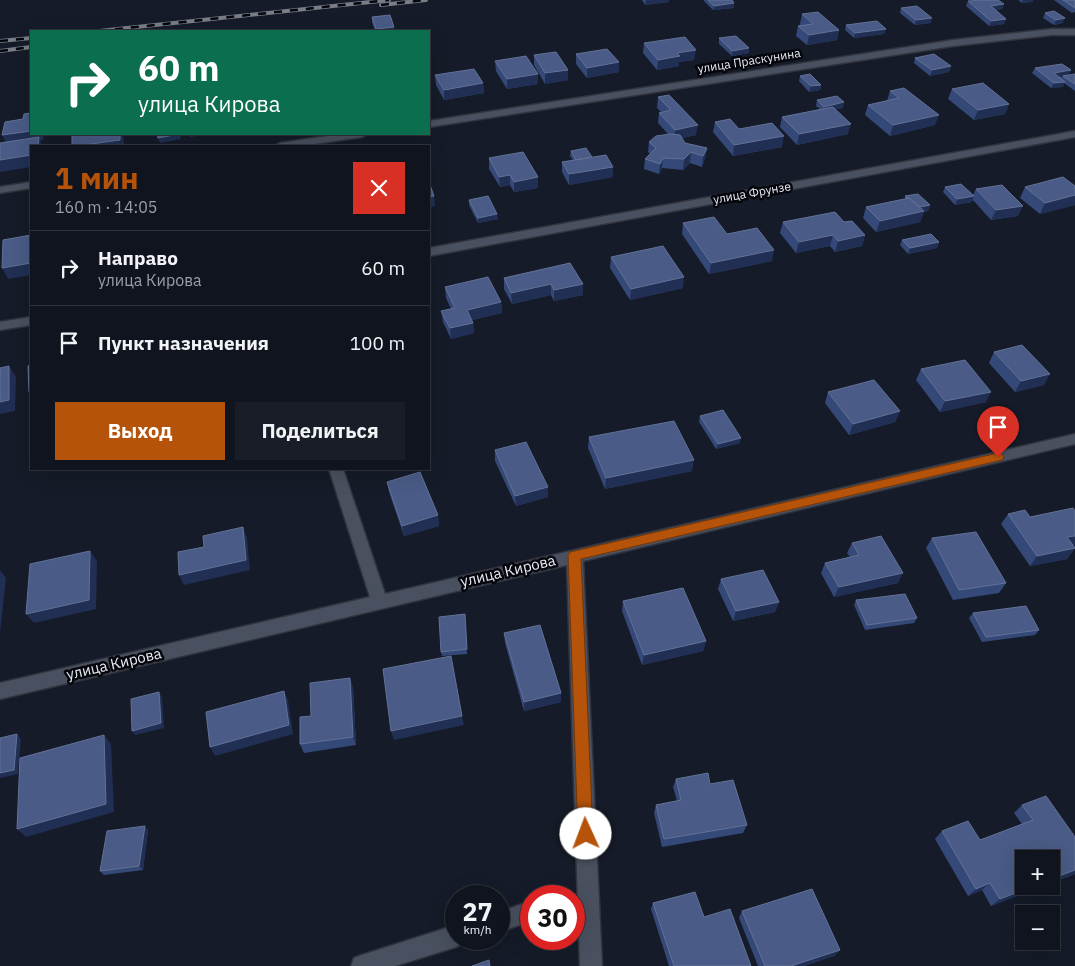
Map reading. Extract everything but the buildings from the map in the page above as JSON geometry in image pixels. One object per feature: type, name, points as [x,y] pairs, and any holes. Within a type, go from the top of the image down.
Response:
[{"type":"street","name":"улица Праскунина","points":[[430,124],[953,43],[1052,32],[1075,32]]},
{"type":"street","name":"улица Фрунзе","points":[[430,252],[1075,134]]},
{"type":"street","points":[[287,145],[355,135]]},
{"type":"street","points":[[0,190],[30,185]]},
{"type":"street","points":[[0,326],[30,320]]},
{"type":"street","name":"улица Кирова","points":[[0,691],[1075,439]]},
{"type":"street","points":[[336,470],[379,601]]},
{"type":"street","points":[[574,555],[581,885]]},
{"type":"street","points":[[585,923],[591,966]]},
{"type":"street","points":[[362,966],[445,940]]},
{"type":"railway","points":[[108,30],[389,0]]},
{"type":"railway","points":[[381,5],[426,0]]},
{"type":"railway","points":[[0,41],[30,38]]},
{"type":"railway","points":[[0,51],[30,47]]},
{"type":"route","points":[[586,834],[574,555],[998,457]]}]
